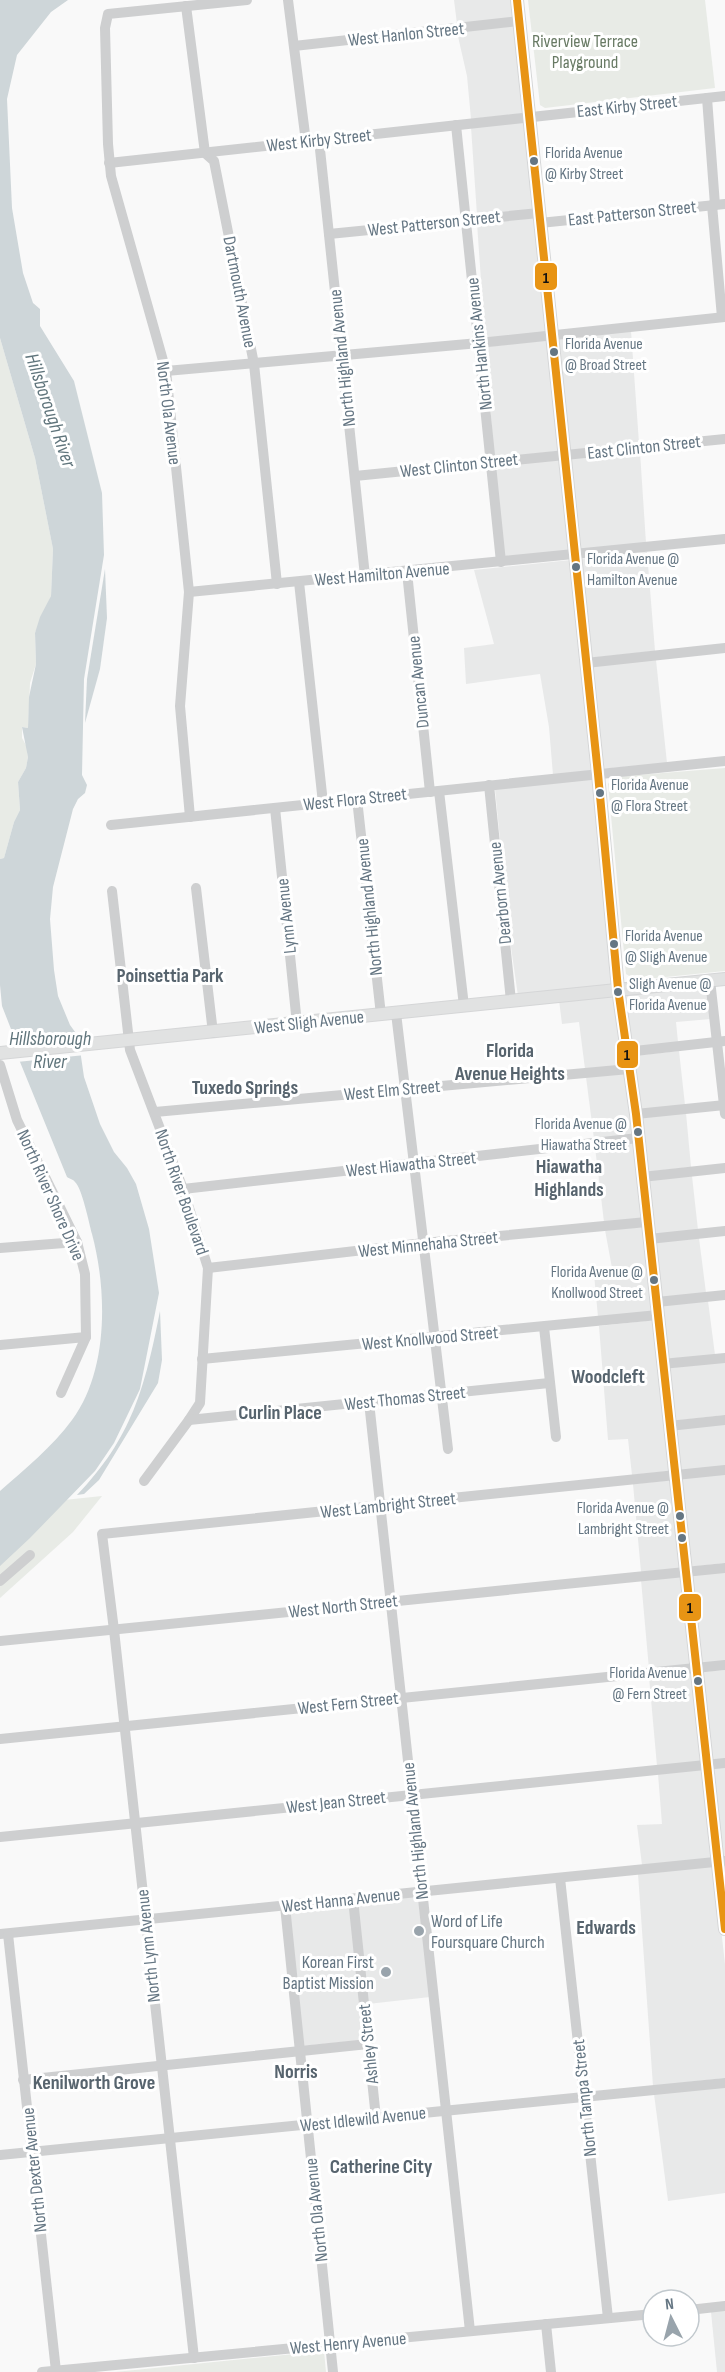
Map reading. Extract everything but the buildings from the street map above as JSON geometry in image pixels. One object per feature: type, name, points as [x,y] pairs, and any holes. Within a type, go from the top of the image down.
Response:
[{"type":"main road","points":[[517,0],[598,774],[618,988],[636,1114],[707,1765],[721,1862],[725,1929]]},
{"type":"main road","name":"West Sligh Avenue","points":[[1,1057],[618,988],[725,979]]},
{"type":"street","points":[[186,6],[246,0]]},
{"type":"street","points":[[288,0],[306,142]]},
{"type":"street","name":"North Ola Avenue","points":[[186,6],[108,14],[105,28],[109,164],[166,371],[189,592],[180,705],[190,817]]},
{"type":"street","name":"Dartmouth Avenue","points":[[186,6],[205,153],[214,160],[254,364],[277,584]]},
{"type":"street","name":"West Hanlon Street","points":[[294,46],[519,21]]},
{"type":"street","name":"East Kirby Street","points":[[529,117],[725,96]]},
{"type":"street","points":[[166,371],[479,343],[723,317],[717,205],[707,98]]},
{"type":"street","name":"West Kirby Street","points":[[109,164],[529,117]]},
{"type":"street","name":"North Hankins Avenue","points":[[456,125],[501,562]]},
{"type":"street","name":"North Highland Avenue","points":[[319,140],[365,576]]},
{"type":"street","name":"East Patterson Street","points":[[539,218],[717,205]]},
{"type":"street","name":"West Patterson Street","points":[[329,234],[466,220],[539,218]]},
{"type":"street","name":"East Clinton Street","points":[[564,455],[725,439]]},
{"type":"street","name":"West Clinton Street","points":[[355,476],[564,455]]},
{"type":"street","name":"West Hamilton Avenue","points":[[189,592],[725,539]]},
{"type":"street","name":"Duncan Avenue","points":[[407,572],[464,1006]]},
{"type":"street","points":[[299,582],[323,803]]},
{"type":"street","points":[[586,663],[725,648]]},
{"type":"street","name":"West Flora Street","points":[[111,825],[725,761]]},
{"type":"street","name":"Dearborn Avenue","points":[[489,785],[511,1001]]},
{"type":"street","name":"North Highland Avenue","points":[[357,799],[381,1015]]},
{"type":"street","name":"Lynn Avenue","points":[[275,808],[297,1024]]},
{"type":"street","points":[[196,888],[213,1033]]},
{"type":"street","name":"North River Boulevard","points":[[112,891],[129,1041],[183,1189],[208,1268],[200,1402],[144,1481]]},
{"type":"street","points":[[636,1114],[725,1108],[721,1042],[710,980]]},
{"type":"street","points":[[396,1013],[448,1449]]},
{"type":"street","points":[[626,1052],[721,1042]]},
{"type":"street","name":"North River Shore Drive","points":[[1,1057],[17,1120],[77,1242],[85,1274],[86,1337],[61,1393]]},
{"type":"street","name":"West Elm Street","points":[[155,1112],[629,1069]]},
{"type":"street","name":"West Hiawatha Street","points":[[183,1189],[638,1138]]},
{"type":"street","points":[[642,1177],[725,1168]]},
{"type":"street","name":"West Minnehaha Street","points":[[208,1268],[647,1222]]},
{"type":"street","points":[[649,1239],[725,1231]]},
{"type":"street","points":[[0,1248],[77,1242]]},
{"type":"street","name":"West Knollwood Street","points":[[202,1359],[544,1327],[657,1309],[725,1295]]},
{"type":"street","points":[[544,1327],[556,1437]]},
{"type":"street","points":[[0,1345],[86,1337]]},
{"type":"street","points":[[662,1364],[725,1358]]},
{"type":"street","name":"West Thomas Street","points":[[189,1420],[549,1383]]},
{"type":"street","name":"North Highland Avenue","points":[[369,1402],[470,2331]]},
{"type":"street","points":[[669,1426],[725,1419]]},
{"type":"street","name":"West Lambright Street","points":[[102,1534],[725,1470]]},
{"type":"street","name":"North Lynn Avenue","points":[[102,1534],[194,2358]]},
{"type":"street","points":[[0,1581],[30,1555]]},
{"type":"street","name":"West North Street","points":[[0,1641],[725,1568]]},
{"type":"street","name":"West Fern Street","points":[[0,1739],[725,1665]]},
{"type":"street","name":"West Jean Street","points":[[0,1837],[725,1763]]},
{"type":"street","name":"West Hanna Avenue","points":[[4,1934],[721,1862]]},
{"type":"street","name":"North Tampa Street","points":[[560,1878],[608,2318]]},
{"type":"street","name":"Ashley Street","points":[[353,1899],[376,2118]]},
{"type":"street","name":"North Ola Avenue","points":[[285,1906],[333,2372]]},
{"type":"street","name":"North Dexter Avenue","points":[[4,1934],[32,2152],[56,2371]]},
{"type":"street","points":[[23,2080],[368,2044]]},
{"type":"street","name":"West Idlewild Avenue","points":[[0,2155],[725,2083]]},
{"type":"street","points":[[701,2309],[725,2306]]},
{"type":"street","name":"West Henry Avenue","points":[[42,2372],[641,2314]]},
{"type":"street","points":[[546,2324],[551,2372]]},
{"type":"shaded area","points":[[454,0],[513,0],[515,18],[457,24]]},
{"type":"shaded area","points":[[516,26],[525,113],[471,119],[467,76],[457,32]]},
{"type":"shaded area","points":[[526,121],[534,209],[477,215],[471,127]]},
{"type":"shaded area","points":[[535,218],[547,332],[485,338],[477,223]]},
{"type":"shaded area","points":[[631,331],[639,443],[567,451],[555,340]]},
{"type":"shaded area","points":[[548,340],[559,451],[494,458],[486,347]]},
{"type":"shaded area","points":[[640,452],[646,543],[577,550],[568,459]]},
{"type":"shaded area","points":[[560,460],[570,551],[504,558],[495,466]]},
{"type":"shaded area","points":[[647,552],[655,651],[589,658],[578,559]]},
{"type":"shaded area","points":[[571,560],[594,770],[553,775],[549,727],[540,674],[466,684],[464,648],[494,644],[474,570]]},
{"type":"shaded area","points":[[656,660],[667,763],[601,769],[590,666]]},
{"type":"shaded area","points":[[594,779],[614,985],[518,996],[495,789]]},
{"type":"shaded area","points":[[707,985],[711,1019],[676,1022],[678,1042],[629,1048],[622,992]]},
{"type":"shaded area","points":[[615,993],[624,1065],[585,1069],[579,1022],[562,1024],[559,1000]]},
{"type":"shaded area","points":[[679,1051],[685,1105],[639,1110],[631,1056]]},
{"type":"shaded area","points":[[626,1073],[634,1134],[594,1139],[586,1077]]},
{"type":"shaded area","points":[[686,1113],[691,1167],[645,1172],[640,1118]]},
{"type":"shaded area","points":[[635,1142],[643,1218],[604,1222],[595,1147]]},
{"type":"shaded area","points":[[692,1176],[698,1230],[652,1235],[646,1181]]},
{"type":"shaded area","points":[[644,1227],[654,1312],[598,1317],[594,1274],[612,1268],[605,1230]]},
{"type":"shaded area","points":[[699,1238],[706,1293],[660,1298],[653,1243]]},
{"type":"shaded area","points":[[708,1301],[715,1355],[666,1359],[661,1306]]},
{"type":"shaded area","points":[[655,1320],[671,1471],[632,1475],[628,1439],[608,1440],[599,1326]]},
{"type":"shaded area","points":[[725,1362],[725,1415],[673,1421],[667,1368]]},
{"type":"shaded area","points":[[725,1424],[725,1466],[678,1471],[673,1429]]},
{"type":"shaded area","points":[[725,1474],[725,1563],[689,1567],[679,1479]]},
{"type":"shaded area","points":[[672,1480],[681,1568],[641,1572],[633,1484]]},
{"type":"shaded area","points":[[725,1572],[725,1661],[700,1664],[690,1575]]},
{"type":"shaded area","points":[[682,1576],[692,1665],[649,1669],[641,1580]]},
{"type":"shaded area","points":[[725,1670],[725,1759],[710,1760],[700,1672]]},
{"type":"shaded area","points":[[693,1673],[703,1761],[657,1766],[649,1677]]},
{"type":"shaded area","points":[[725,1767],[725,1857],[721,1857],[711,1769]]},
{"type":"shaded area","points":[[704,1769],[713,1858],[642,1865],[637,1825],[662,1824],[658,1774]]},
{"type":"shaded area","points":[[714,1866],[725,1964],[725,2078],[653,2086],[638,1874]]},
{"type":"shaded area","points":[[418,1896],[430,1997],[368,2004],[357,1903]]},
{"type":"shaded area","points":[[350,1903],[364,2040],[302,2046],[289,1909]]},
{"type":"shaded area","points":[[725,2087],[725,2193],[668,2201],[654,2094]]},
{"type":"shaded area","points":[[725,2310],[725,2372],[717,2372],[711,2312]]},
{"type":"green space","name":"Riverview Terrace Playground","points":[[528,0],[705,0],[715,88],[545,108],[540,105]]},
{"type":"green space","points":[[0,338],[35,458],[53,549],[51,596],[35,633],[36,664],[30,683],[28,728],[22,727],[22,738],[27,747],[28,757],[26,768],[18,782],[20,810],[14,822],[4,858],[0,859]]},
{"type":"green space","points":[[725,768],[725,971],[636,980],[626,974],[608,784],[613,777]]},
{"type":"green space","points":[[102,1496],[73,1532],[0,1598],[0,1562],[64,1500]]},
{"type":"green space","points":[[324,2351],[326,2372],[115,2372]]},
{"type":"water","name":"Hillsborough River","points":[[0,0],[68,0],[51,12],[17,55],[7,99],[12,208],[23,273],[33,303],[40,309],[40,326],[74,381],[102,493],[104,555],[84,679],[82,775],[87,785],[85,793],[78,799],[73,809],[53,887],[50,919],[58,996],[70,1025],[78,1036],[84,1077],[100,1124],[114,1152],[136,1184],[149,1229],[159,1293],[140,1389],[114,1443],[95,1471],[0,1566],[0,1491],[56,1439],[72,1420],[84,1400],[99,1354],[102,1304],[97,1256],[83,1198],[78,1186],[67,1177],[18,1057],[2,1006],[0,985],[0,859],[4,858],[14,822],[20,810],[18,782],[26,768],[28,757],[22,727],[28,728],[29,697],[36,664],[35,633],[51,596],[53,549],[35,458],[0,338]]},
{"type":"water","points":[[105,569],[107,618],[100,669],[85,723],[87,679]]},
{"type":"water","points":[[160,1311],[162,1360],[158,1383],[99,1480],[84,1494],[77,1495],[111,1453],[133,1410],[142,1388]]},
{"type":"pier","points":[[82,1037],[85,1055],[17,1062],[12,1044]]},
{"type":"transit line","name":"1","points":[[517,0],[598,774],[618,989],[636,1114],[725,1929]]},
{"type":"place","name":"Florida Avenue @ Kirby Street","points":[[534,161]]},
{"type":"place","name":"Florida Avenue @ Broad Street","points":[[554,352]]},
{"type":"place","name":"Florida Avenue @ Hamilton Avenue","points":[[576,567]]},
{"type":"place","name":"Florida Avenue @ Flora Street","points":[[600,793]]},
{"type":"place","name":"Florida Avenue @ Sligh Avenue","points":[[614,944]]},
{"type":"place","name":"Sligh Avenue @ Florida Avenue","points":[[618,992]]},
{"type":"place","name":"Florida Avenue @ Hiawatha Street","points":[[638,1132]]},
{"type":"place","name":"Florida Avenue @ Knollwood Street","points":[[654,1280]]},
{"type":"place","name":"Florida Avenue @ Lambright Street","points":[[680,1516]]},
{"type":"place","name":"Florida Avenue @ Fern Street","points":[[698,1681]]},
{"type":"place","name":"Word of Life Foursquare Church","points":[[419,1931]]},
{"type":"place","name":"Korean First Baptist Mission","points":[[386,1972]]},
{"type":"district","name":"Poinsettia Park","points":[[170,975]]},
{"type":"district","name":"Florida Avenue Heights","points":[[510,1062]]},
{"type":"district","name":"Tuxedo Springs","points":[[245,1087]]},
{"type":"district","name":"Hiawatha Highlands","points":[[569,1178]]},
{"type":"district","name":"Woodcleft","points":[[608,1376]]},
{"type":"district","name":"Curlin Place","points":[[280,1412]]},
{"type":"district","name":"Edwards","points":[[606,1927]]},
{"type":"district","name":"Norris","points":[[296,2071]]},
{"type":"district","name":"Kenilworth Grove","points":[[94,2082]]},
{"type":"district","name":"Catherine City","points":[[381,2166]]}]
